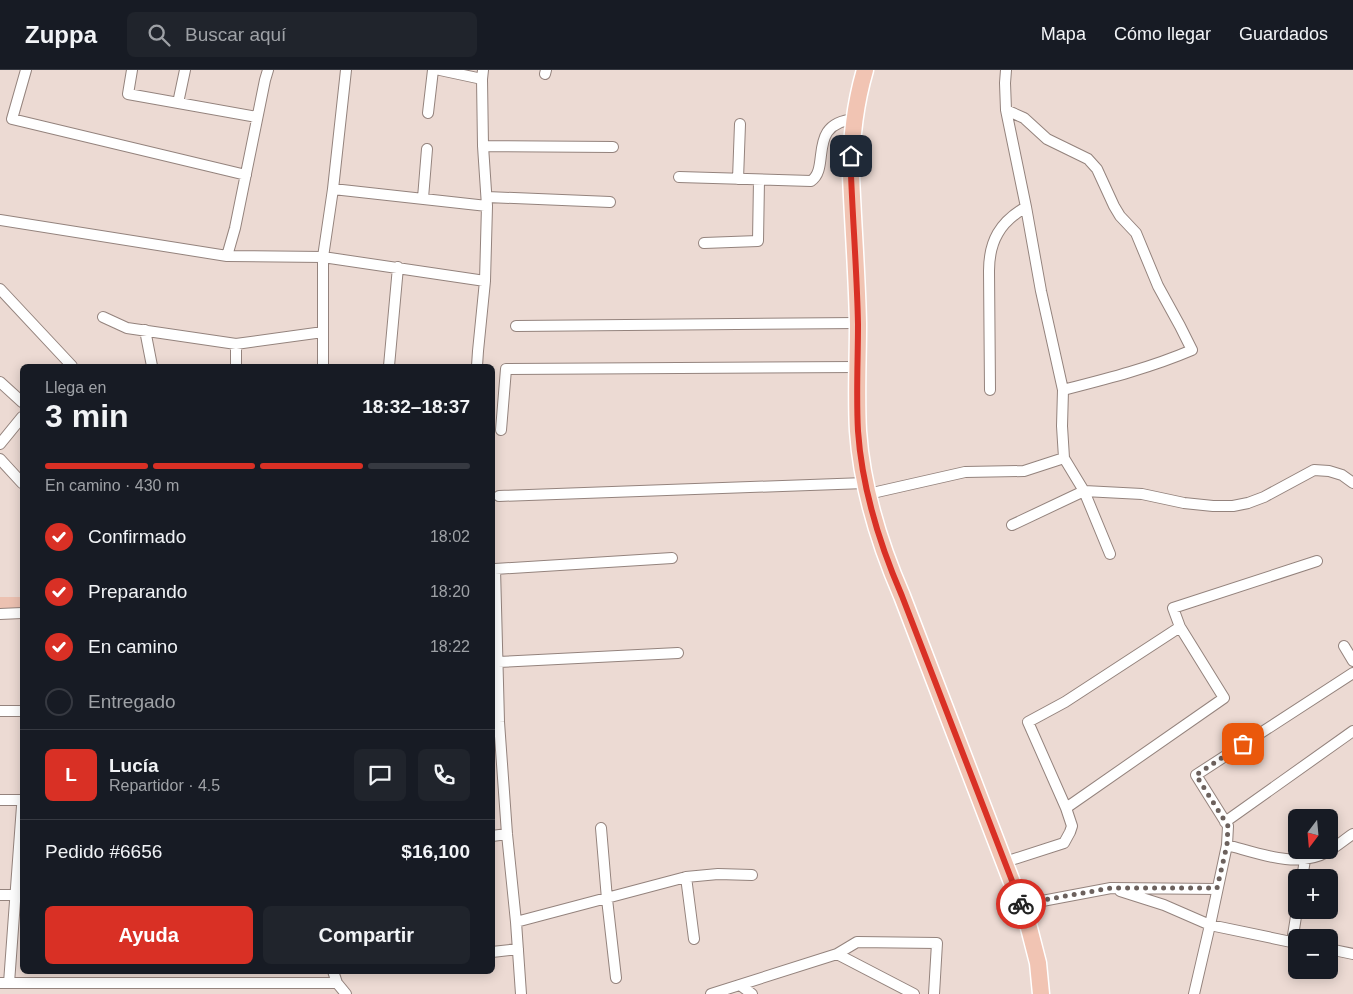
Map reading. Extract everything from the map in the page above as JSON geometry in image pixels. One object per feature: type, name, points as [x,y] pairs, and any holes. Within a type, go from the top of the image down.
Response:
[{"type":"main road","points":[[865,70],[852,138],[851,175],[858,323],[858,431],[866,489],[890,568],[1021,905],[1034,943],[1041,994]]},
{"type":"street","points":[[26,70],[12,120],[246,174]]},
{"type":"street","points":[[132,70],[128,94],[258,118]]},
{"type":"street","points":[[178,103],[185,70]]},
{"type":"street","points":[[227,256],[235,228],[268,70]]},
{"type":"street","points":[[323,364],[323,256],[333,189],[346,70]]},
{"type":"street","points":[[428,113],[433,70]]},
{"type":"street","points":[[440,70],[482,74],[483,146],[487,201],[486,280],[477,364]]},
{"type":"street","points":[[1006,70],[1006,110],[1041,291],[1063,390],[1062,426],[1064,458],[1084,491],[1110,554]]},
{"type":"street","points":[[1006,110],[1024,118],[1047,139],[1088,159],[1097,169],[1108,196],[1120,216],[1136,233],[1158,286],[1192,350],[1117,376],[1063,390]]},
{"type":"street","points":[[679,177],[808,181],[813,179],[818,171],[822,143],[829,130],[841,122],[855,119]]},
{"type":"street","points":[[738,179],[740,124]]},
{"type":"street","points":[[483,146],[613,147]]},
{"type":"street","points":[[423,198],[426,149]]},
{"type":"street","points":[[704,243],[758,242],[759,180]]},
{"type":"street","points":[[333,189],[423,198],[487,201],[610,202]]},
{"type":"street","points":[[990,390],[990,252],[1002,227],[1009,219],[1026,207]]},
{"type":"street","points":[[0,220],[227,256],[323,256],[486,280]]},
{"type":"street","points":[[389,364],[398,268]]},
{"type":"street","points":[[0,289],[70,364]]},
{"type":"street","points":[[103,317],[127,328],[236,344],[323,332]]},
{"type":"street","points":[[516,326],[858,323]]},
{"type":"street","points":[[144,330],[152,364]]},
{"type":"street","points":[[236,344],[236,364]]},
{"type":"street","points":[[501,430],[506,368],[857,367]]},
{"type":"street","points":[[0,382],[20,400]]},
{"type":"street","points":[[0,444],[20,419]]},
{"type":"street","points":[[499,496],[866,489],[965,472],[1024,471],[1064,458]]},
{"type":"street","points":[[0,460],[20,481]]},
{"type":"street","points":[[1012,525],[1084,491],[1142,494],[1184,503],[1233,506],[1248,504],[1264,497],[1314,470],[1329,471],[1342,475],[1353,483]]},
{"type":"street","points":[[521,994],[516,922],[496,722],[498,662],[495,569],[672,558]]},
{"type":"street","points":[[1066,808],[1224,698],[1180,627],[1172,608],[1317,562]]},
{"type":"street","points":[[0,614],[20,614]]},
{"type":"street","points":[[1005,862],[1064,843],[1072,826],[1028,722],[1065,702],[1180,627]]},
{"type":"street","points":[[1344,646],[1353,661]]},
{"type":"street","points":[[498,662],[678,652]]},
{"type":"street","points":[[1194,994],[1227,845],[1228,826],[1196,775],[1353,673]]},
{"type":"street","points":[[0,711],[20,711]]},
{"type":"street","points":[[1225,822],[1353,730]]},
{"type":"street","points":[[0,800],[20,800]]},
{"type":"street","points":[[601,828],[616,978]]},
{"type":"street","points":[[495,836],[507,834]]},
{"type":"street","points":[[1227,845],[1290,860],[1305,860],[1326,853],[1353,834]]},
{"type":"street","points":[[1304,869],[1305,860]]},
{"type":"street","points":[[20,865],[19,895],[4,983],[337,983]]},
{"type":"street","points":[[516,922],[686,877],[718,874],[752,875]]},
{"type":"street","points":[[686,877],[694,939]]},
{"type":"street","points":[[1021,905],[1111,888],[1217,888]]},
{"type":"street","points":[[1111,888],[1164,904],[1210,925],[1288,941]]},
{"type":"street","points":[[0,895],[19,895]]},
{"type":"street","points":[[711,994],[837,954],[857,942],[937,943],[934,994]]},
{"type":"street","points":[[495,952],[518,949]]},
{"type":"street","points":[[1338,951],[1353,954]]},
{"type":"street","points":[[837,954],[914,994]]},
{"type":"street","points":[[334,974],[337,983],[346,994]]},
{"type":"street","points":[[740,985],[752,994]]},
{"type":"shaded area","points":[[0,597],[20,597],[20,609],[0,609]]},
{"type":"way so far","points":[[1021,904],[1111,888],[1217,888],[1227,845],[1228,826],[1196,775],[1243,744]]},
{"type":"route","points":[[851,156],[858,323],[858,431],[865,483],[880,540],[890,568],[1021,904]]}]
